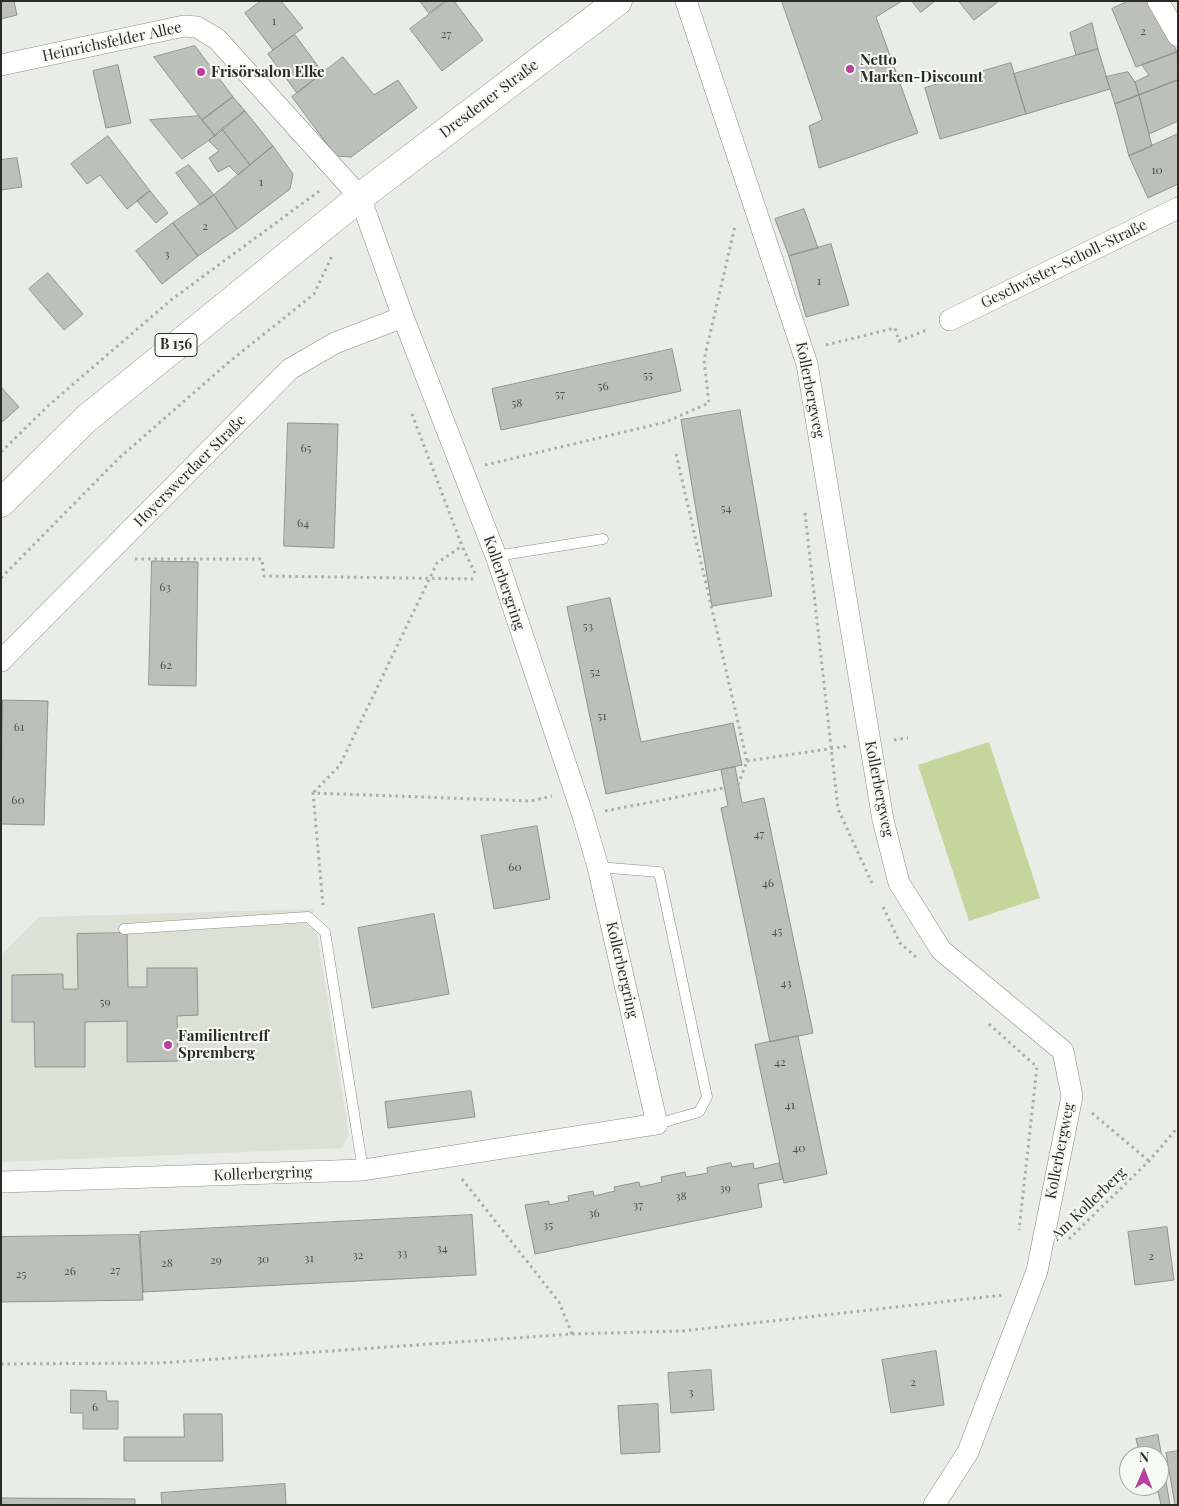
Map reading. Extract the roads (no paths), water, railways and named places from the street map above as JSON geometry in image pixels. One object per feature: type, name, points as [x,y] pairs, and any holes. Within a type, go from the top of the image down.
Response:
[{"type":"main road","name":"Dresdener Straße","points":[[360,197],[618,1]]},
{"type":"main road","name":"B 156","points":[[1,503],[86,418],[360,197]]},
{"type":"street","name":"Kollerbergweg","points":[[686,1],[804,350],[883,820],[899,883],[942,950],[1063,1051],[1072,1096],[1036,1271],[968,1452],[934,1505]]},
{"type":"street","points":[[1158,1],[1178,36]]},
{"type":"street","name":"Heinrichsfelder Allee","points":[[1,65],[184,26],[197,26],[217,39],[360,197]]},
{"type":"street","name":"Kollerbergring","points":[[1,1182],[364,1170],[657,1124],[598,867],[583,816],[496,556],[403,317],[360,197]]},
{"type":"street","name":"Geschwister-Scholl-Straße","points":[[950,320],[1178,208]]},
{"type":"street","name":"Hoyerswerdaer Straße","points":[[1,661],[290,369],[335,342],[403,317]]},
{"type":"lane","points":[[496,556],[603,539]]},
{"type":"lane","points":[[598,867],[659,872],[707,1097],[698,1112],[657,1124]]},
{"type":"lane","points":[[124,929],[308,917],[325,932],[364,1170]]},
{"type":"place","name":"Netto Marken-Discount","points":[[850,69]]},
{"type":"place","name":"Frisörsalon Elke","points":[[201,72]]},
{"type":"place","name":"Familientreff Spremberg","points":[[168,1045]]}]
